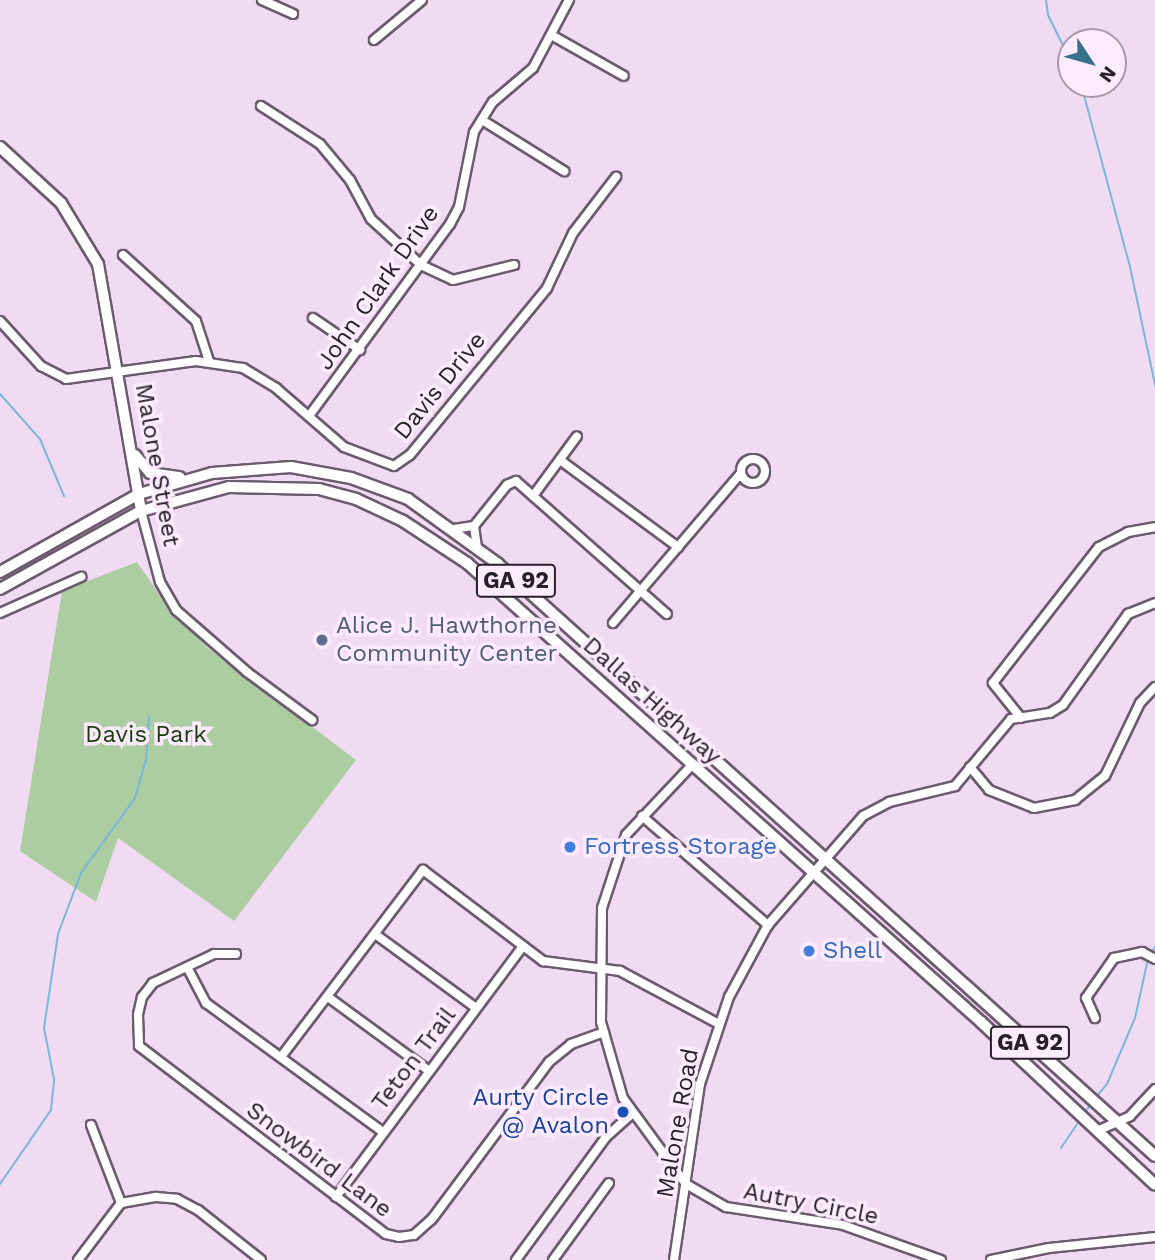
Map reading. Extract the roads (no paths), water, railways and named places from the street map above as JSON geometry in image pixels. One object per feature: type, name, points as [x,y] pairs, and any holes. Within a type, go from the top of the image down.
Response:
[{"type":"main road","points":[[0,147],[61,203],[88,241],[104,286],[119,374]]},
{"type":"main road","name":"Malone Street","points":[[119,374],[141,511]]},
{"type":"main road","points":[[132,446],[137,460],[150,473],[188,478]]},
{"type":"main road","name":"Dallas Highway","points":[[0,572],[138,494],[188,478],[268,467],[311,470],[395,494],[454,528],[477,547],[1155,1156]]},
{"type":"main road","name":"Dallas Highway","points":[[0,589],[141,511],[201,492],[261,485],[319,489],[377,507],[427,534],[467,563],[1155,1185]]},
{"type":"street","points":[[262,0],[293,14]]},
{"type":"street","points":[[374,40],[422,0]]},
{"type":"street","name":"John Clark Drive","points":[[309,416],[360,350],[459,207],[465,159],[482,120],[493,102],[533,68],[553,36],[569,0]]},
{"type":"street","points":[[553,36],[624,76]]},
{"type":"street","points":[[261,106],[320,144],[350,180],[371,219],[421,265],[453,280],[468,280],[514,265]]},
{"type":"street","points":[[482,120],[564,171]]},
{"type":"street","name":"Davis Drive","points":[[119,374],[209,361],[253,372],[350,450],[384,465],[402,462],[547,288],[573,233],[616,177]]},
{"type":"street","points":[[123,255],[196,321],[209,361]]},
{"type":"street","points":[[313,318],[360,350]]},
{"type":"street","name":"Malone Street","points":[[0,321],[36,362],[56,376],[73,380],[119,374]]},
{"type":"street","points":[[533,496],[577,436]]},
{"type":"street","points":[[560,460],[678,547]]},
{"type":"street","points":[[613,623],[741,473]]},
{"type":"street","points":[[454,528],[474,526],[513,481],[667,614]]},
{"type":"street","name":"Malone Street","points":[[141,511],[160,582],[176,610],[247,672],[313,720]]},
{"type":"street","points":[[474,526],[477,547]]},
{"type":"street","points":[[1155,527],[1128,532],[1099,547],[993,683],[1021,718],[1050,713],[1063,705],[1128,614],[1155,603]]},
{"type":"street","points":[[0,613],[81,577]]},
{"type":"street","points":[[970,767],[989,790],[1034,808],[1075,800],[1105,776],[1140,704],[1155,687]]},
{"type":"street","name":"Malone Road","points":[[674,1260],[700,1084],[719,1024],[745,964],[768,925],[823,858],[875,807],[943,792],[970,767],[1003,725],[1021,718]]},
{"type":"street","name":"Autry Circle","points":[[692,765],[626,835],[602,908],[600,966],[604,1032],[623,1098],[686,1184],[726,1208],[844,1225],[942,1260]]},
{"type":"street","points":[[642,817],[768,925]]},
{"type":"street","points":[[281,1057],[423,870],[543,961],[600,966],[620,971],[719,1024]]},
{"type":"street","points":[[375,934],[476,1008]]},
{"type":"street","name":"Teton Trail","points":[[336,1197],[523,946]]},
{"type":"street","points":[[1095,1018],[1086,998],[1114,958],[1142,952],[1155,959]]},
{"type":"street","name":"Snowbird Lane","points":[[236,954],[214,954],[153,983],[142,997],[139,1046],[386,1234],[414,1235],[432,1219],[549,1062],[571,1044],[604,1032]]},
{"type":"street","points":[[187,967],[206,1003],[383,1132]]},
{"type":"street","points":[[328,997],[429,1071]]},
{"type":"street","points":[[1097,1131],[1121,1123],[1155,1089]]},
{"type":"street","points":[[516,1260],[606,1137],[633,1113]]},
{"type":"street","points":[[91,1125],[121,1203]]},
{"type":"street","points":[[553,1260],[609,1183]]},
{"type":"street","points":[[78,1260],[121,1203],[156,1197],[177,1199],[198,1210],[261,1260]]},
{"type":"street","points":[[991,1260],[1049,1248],[1155,1237]]},
{"type":"waterway","points":[[1046,0],[1048,15],[1057,33]]},
{"type":"waterway","points":[[1085,98],[1130,267],[1155,385]]},
{"type":"waterway","points":[[0,394],[40,439],[64,496]]},
{"type":"waterway","points":[[0,1184],[51,1110],[54,1079],[44,1028],[58,934],[81,873],[135,798],[146,760],[149,717]]},
{"type":"waterway","points":[[1151,954],[1155,947]]},
{"type":"waterway","points":[[1095,1098],[1107,1084],[1135,1018],[1148,959]]},
{"type":"waterway","points":[[1085,1112],[1092,1103]]},
{"type":"waterway","points":[[1061,1148],[1080,1120]]},
{"type":"place","name":"Alice J. Hawthorne Community Center","points":[[322,640]]},
{"type":"place","name":"Fortress Storage","points":[[570,847]]},
{"type":"place","name":"Shell","points":[[809,951]]},
{"type":"place","name":"Aurty Circle @ Avalon","points":[[623,1112]]},
{"type":"park label","name":"Davis Park","points":[[146,735]]}]
